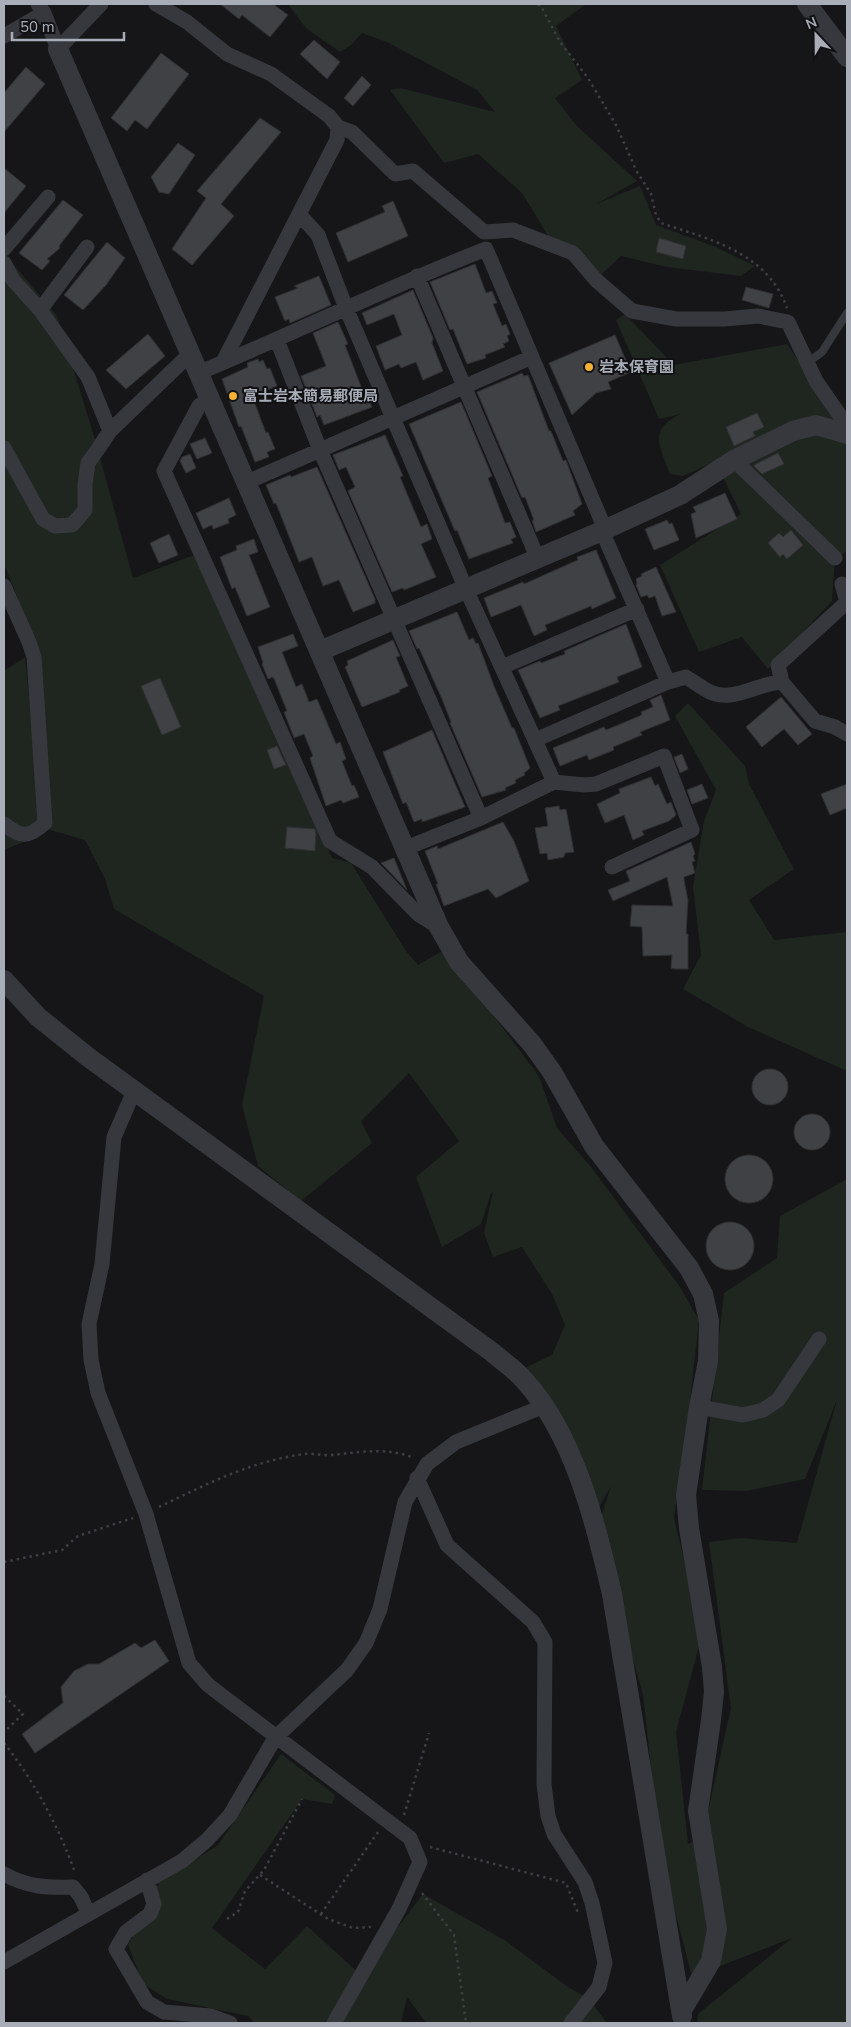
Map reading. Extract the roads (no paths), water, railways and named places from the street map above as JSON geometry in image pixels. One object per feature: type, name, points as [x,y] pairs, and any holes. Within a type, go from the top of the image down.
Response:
[{"type":"street","points":[[58,49],[100,4]]},
{"type":"street","points":[[156,4],[187,22],[227,54],[271,74],[329,116],[338,128],[352,132],[395,174],[413,171],[484,232],[512,230],[573,253],[596,280],[632,311],[676,319],[724,319],[758,316],[788,322],[816,381],[847,426]]},
{"type":"street","points":[[806,4],[847,56]]},
{"type":"street","points":[[4,36],[41,8],[191,353],[245,483],[439,927],[459,962],[532,1044],[552,1072],[594,1146],[689,1268],[703,1294],[710,1336],[708,1360],[686,1496],[689,1528],[712,1667],[714,1692],[698,1811],[717,1929],[711,1961],[682,2017]]},
{"type":"street","points":[[223,362],[300,215],[336,140],[338,128]]},
{"type":"street","points":[[4,249],[48,197]]},
{"type":"street","points":[[300,215],[318,235],[346,308],[466,589],[554,782]]},
{"type":"street","points":[[40,310],[88,247]]},
{"type":"street","points":[[198,373],[277,340],[417,276],[486,249],[668,682]]},
{"type":"street","points":[[4,263],[13,280],[40,310],[88,377],[110,431]]},
{"type":"street","points":[[417,276],[538,558]]},
{"type":"street","points":[[277,340],[320,450],[480,818]]},
{"type":"street","points":[[4,448],[43,519],[55,526],[72,525],[85,510],[84,484],[88,463],[110,431],[191,353]]},
{"type":"street","points":[[245,483],[532,358]]},
{"type":"street","points":[[209,399],[200,406],[164,471],[330,841],[372,867],[418,914],[439,927]]},
{"type":"street","points":[[320,651],[604,530],[680,495],[734,460],[794,431],[816,425],[847,434]]},
{"type":"street","points":[[734,460],[835,558]]},
{"type":"street","points":[[842,584],[847,602],[778,665],[782,682],[815,720],[835,727],[847,734]]},
{"type":"street","points":[[4,586],[34,657],[46,823],[34,834],[23,835],[14,832],[4,824]]},
{"type":"street","points":[[502,667],[637,609]]},
{"type":"street","points":[[535,740],[668,682],[686,677],[711,693],[731,696],[769,683],[782,682]]},
{"type":"street","points":[[406,848],[480,818],[554,782],[584,786],[596,784],[664,756],[692,830],[612,867]]},
{"type":"street","points":[[4,980],[38,1016],[134,1091],[492,1352],[524,1379],[544,1406],[560,1432],[586,1500],[596,1529],[610,1585],[682,2017]]},
{"type":"street","points":[[134,1091],[114,1137],[102,1264],[89,1324],[91,1360],[98,1392],[146,1514],[189,1663],[208,1685],[275,1738],[410,1838],[420,1862],[400,1909],[334,2023]]},
{"type":"street","points":[[699,1407],[743,1415],[764,1410],[778,1400],[819,1339]]},
{"type":"street","points":[[4,1962],[182,1861],[213,1834],[230,1815],[275,1738],[346,1670],[366,1643],[380,1609],[405,1502],[417,1478],[427,1464],[456,1442],[544,1406]]},
{"type":"street","points":[[417,1478],[447,1544],[533,1622],[545,1642],[544,1784],[548,1816],[554,1834],[585,1882],[592,1903],[605,1963],[599,1987],[571,2023]]},
{"type":"street","points":[[4,1874],[42,1888],[73,1887],[80,1896],[88,1913]]},
{"type":"street","points":[[147,1880],[154,1904],[150,1914],[126,1932],[116,1949],[147,2002],[164,2012],[211,2016],[230,2023]]},
{"type":"lane","points":[[807,362],[822,352],[847,313]]},
{"type":"place","name":"岩本保育園","points":[[589,367]]},
{"type":"place","name":"富士岩本簡易郵便局","points":[[233,396]]}]
